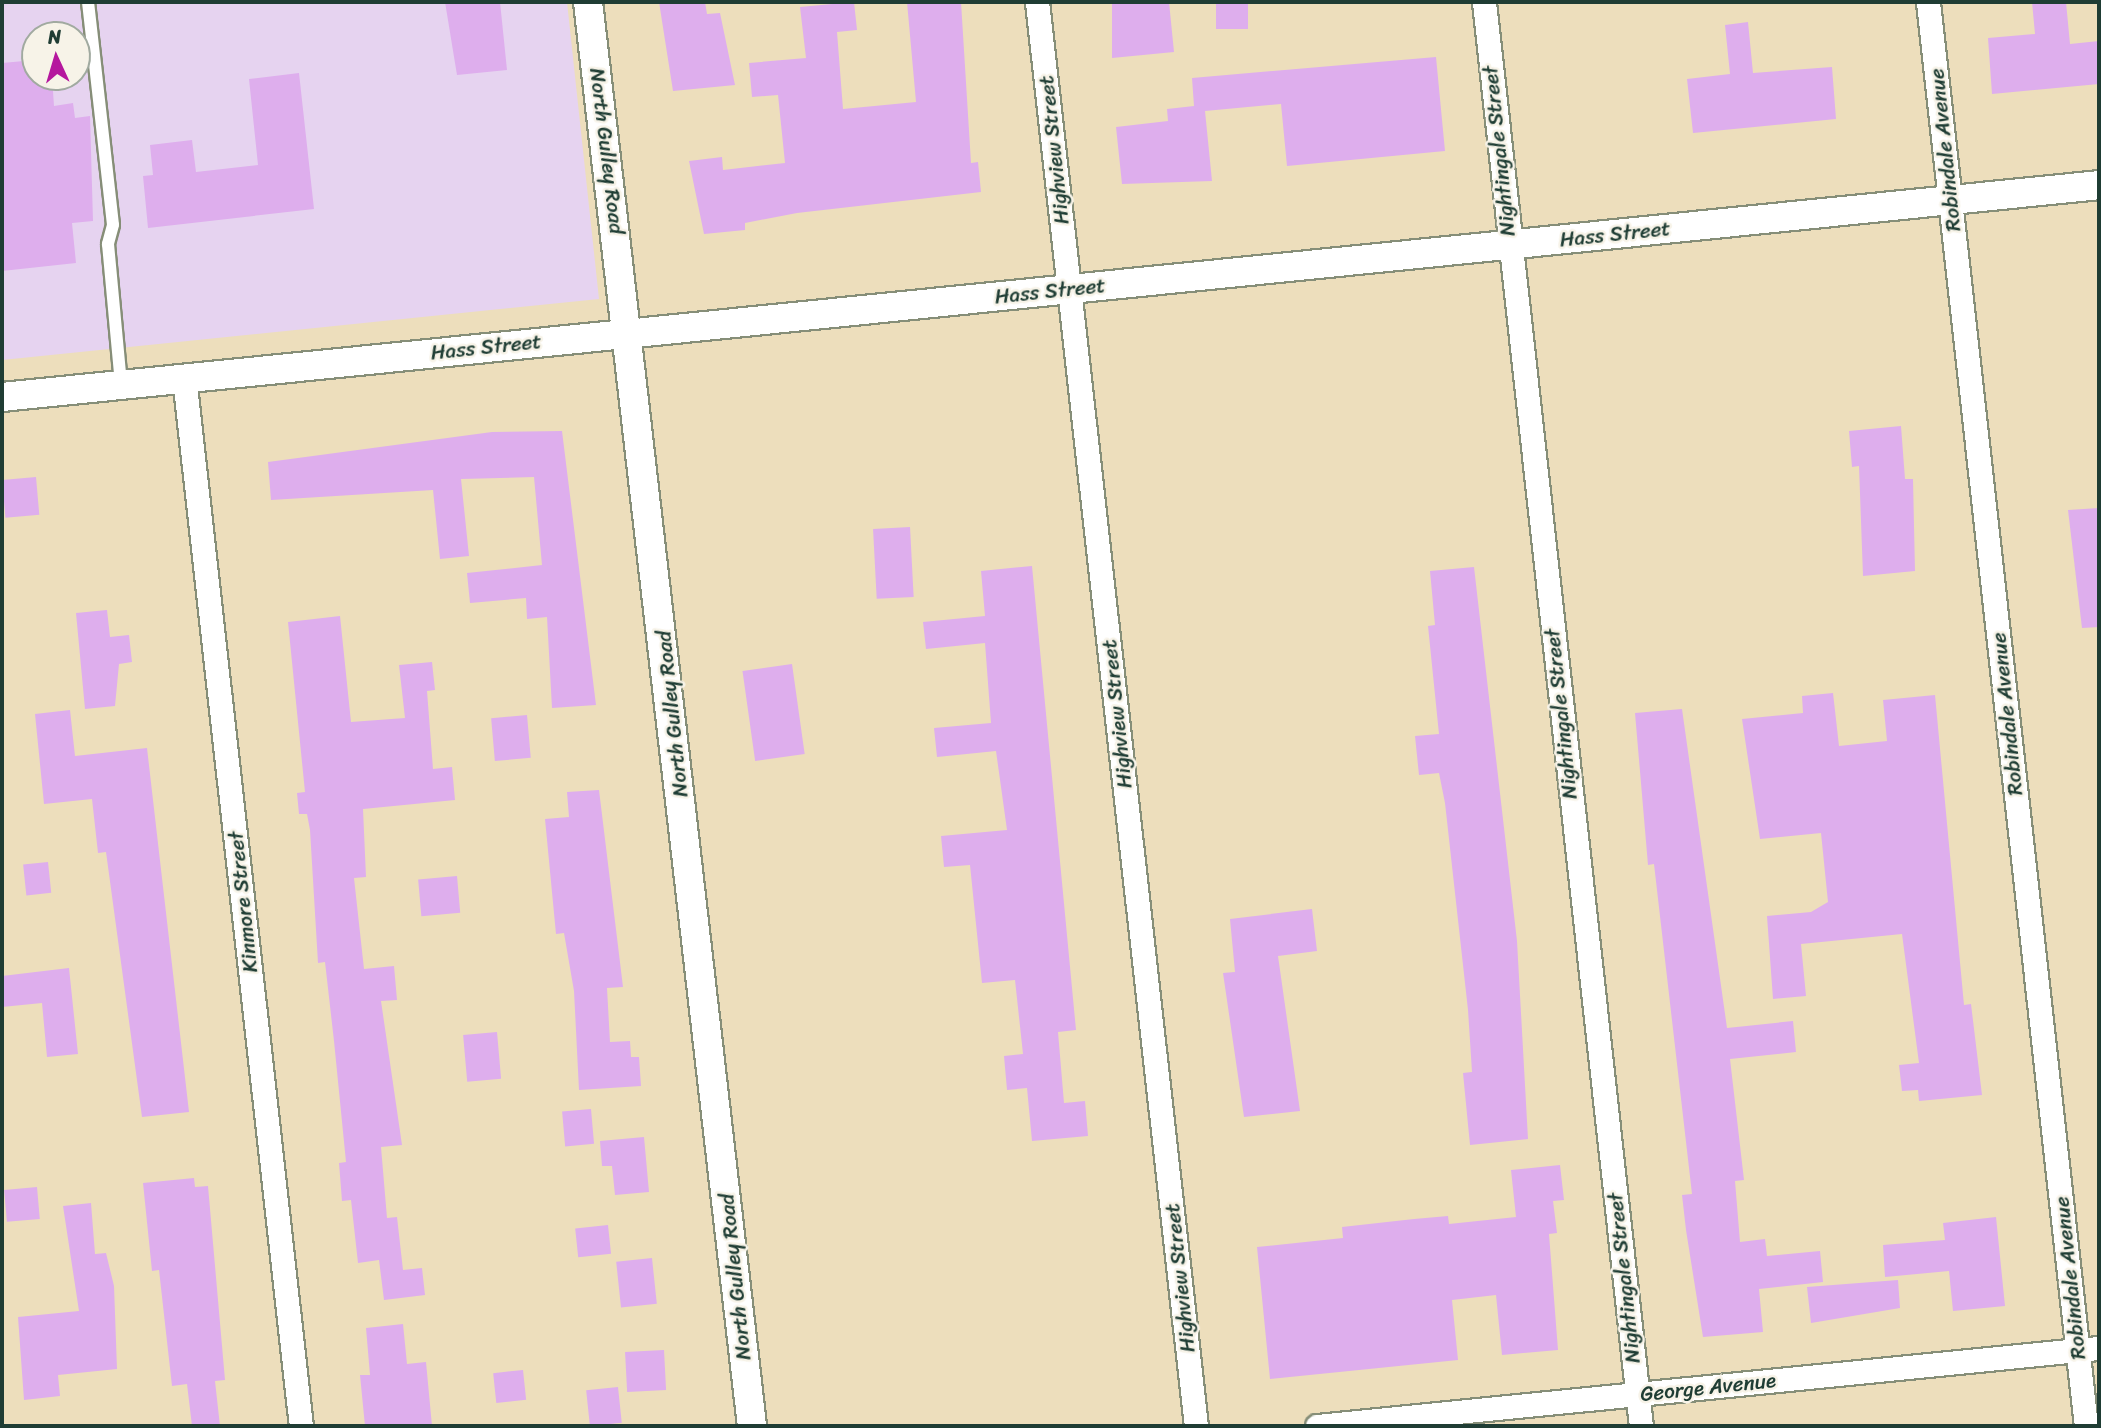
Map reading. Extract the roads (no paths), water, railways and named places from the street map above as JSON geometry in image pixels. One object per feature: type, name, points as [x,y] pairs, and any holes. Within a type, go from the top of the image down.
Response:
[{"type":"street","name":"North Gulley Road","points":[[588,2],[629,332],[752,1426]]},
{"type":"street","name":"Highview Street","points":[[1037,2],[1196,1426]]},
{"type":"street","name":"Nightingale Street","points":[[1484,2],[1641,1426]]},
{"type":"street","name":"Robindale Avenue","points":[[1928,2],[2088,1349],[2086,1426]]},
{"type":"street","name":"Hass Street","points":[[2,397],[2099,184]]},
{"type":"street","name":"Kinmore Street","points":[[184,377],[301,1426]]},
{"type":"street","name":"George Avenue","points":[[1317,1426],[2088,1349]]},
{"type":"lane","points":[[88,2],[113,225],[108,244],[121,386]]}]
